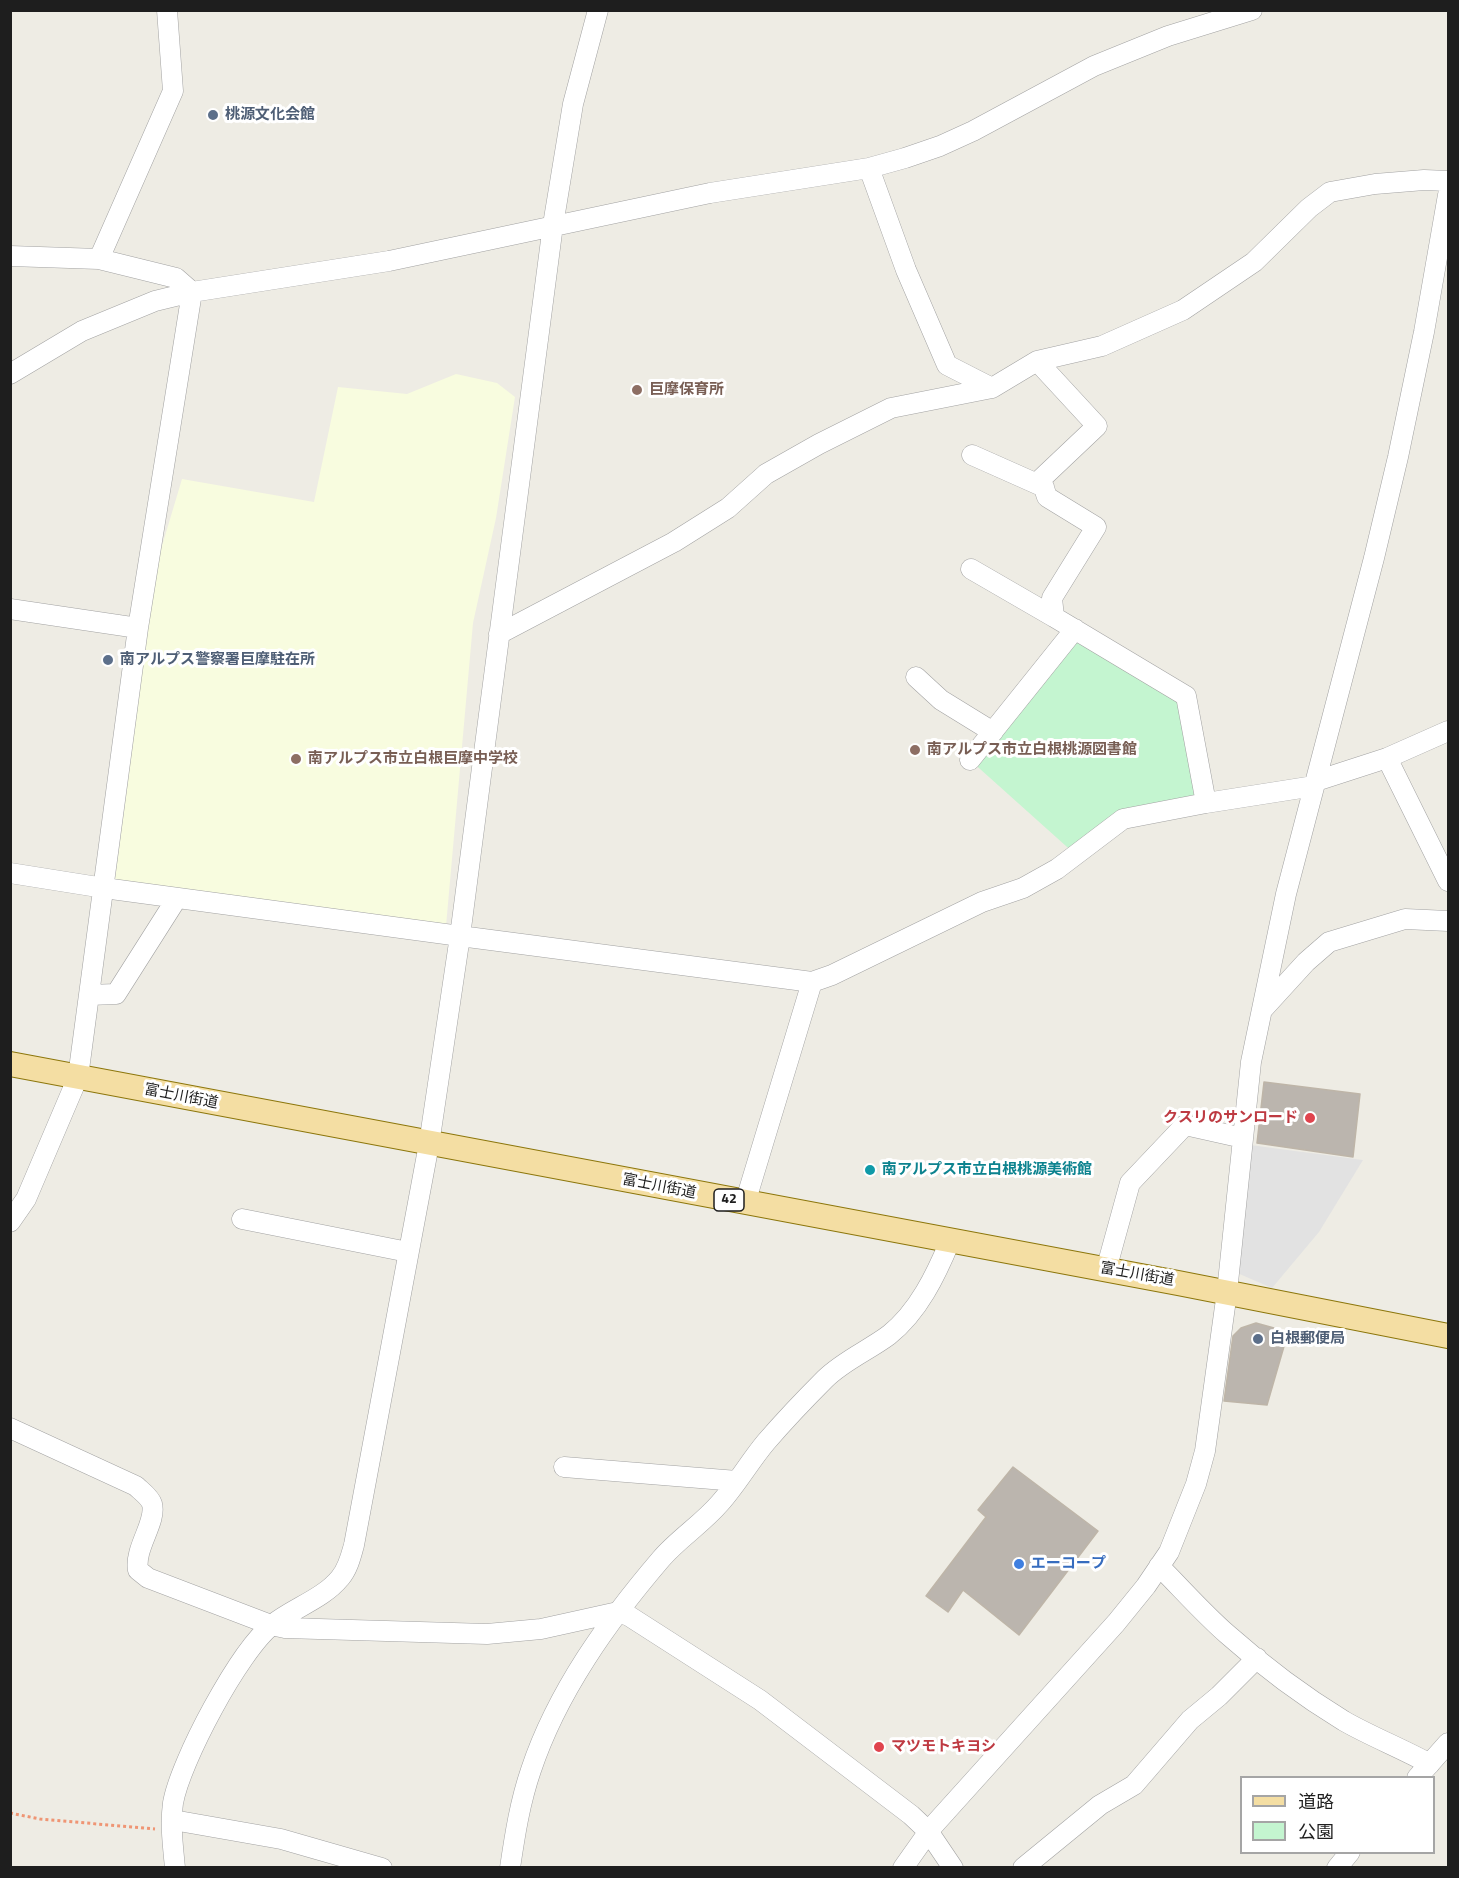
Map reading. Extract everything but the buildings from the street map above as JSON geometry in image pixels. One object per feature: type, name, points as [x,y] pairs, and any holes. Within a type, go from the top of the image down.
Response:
[{"type":"main road","name":"富士川街道","points":[[10,1064],[1227,1292],[1449,1336]]},
{"type":"street","points":[[99,260],[173,91],[167,10]]},
{"type":"street","points":[[175,1868],[173,1804],[180,1775],[248,1650],[271,1625],[328,1589],[340,1578],[349,1563],[429,1144],[460,936],[553,225],[573,104],[598,10]]},
{"type":"street","points":[[10,374],[82,331],[155,301],[192,292],[389,261],[710,194],[869,168],[940,146],[973,131],[1094,66],[1168,36],[1252,10]]},
{"type":"street","points":[[869,168],[906,270],[947,364],[992,388]]},
{"type":"street","points":[[499,634],[674,542],[728,508],[766,474],[891,408],[992,388],[1037,361],[1102,346],[1183,310],[1254,262],[1309,208],[1330,192],[1384,183],[1449,181]]},
{"type":"street","points":[[903,1868],[928,1832],[1116,1623],[1146,1586],[1169,1552],[1187,1510],[1205,1451],[1227,1292],[1251,1062],[1286,894],[1395,469],[1425,332],[1449,195]]},
{"type":"street","points":[[10,256],[99,260],[176,278],[192,292]]},
{"type":"street","points":[[10,1222],[26,1199],[78,1077],[138,628],[192,292]]},
{"type":"street","points":[[1037,361],[1097,426],[1041,479],[1047,497],[1096,527],[1052,598],[1054,617]]},
{"type":"street","points":[[972,455],[1044,487]]},
{"type":"street","points":[[971,569],[1186,696],[1206,803]]},
{"type":"street","points":[[10,609],[138,628]]},
{"type":"street","points":[[970,760],[1075,629]]},
{"type":"street","points":[[916,677],[941,700],[993,732]]},
{"type":"street","points":[[10,873],[177,898],[812,982],[832,975],[982,902],[1023,888],[1057,869],[1123,819],[1315,784],[1387,758],[1449,731]]},
{"type":"street","points":[[1387,758],[1449,881]]},
{"type":"street","points":[[89,995],[116,994],[177,898]]},
{"type":"street","points":[[1262,1010],[1305,962],[1329,942],[1405,919],[1449,921]]},
{"type":"street","points":[[745,1203],[812,982]]},
{"type":"street","points":[[1106,1270],[1130,1183],[1185,1125],[1243,1138]]},
{"type":"street","points":[[242,1219],[408,1252]]},
{"type":"street","points":[[510,1868],[520,1808],[531,1769],[551,1722],[584,1662],[618,1612],[663,1557],[712,1511],[766,1443],[829,1376],[890,1334],[910,1313],[936,1274],[950,1241]]},
{"type":"street","points":[[10,1428],[136,1486],[145,1495],[152,1504],[152,1515],[136,1561],[138,1570],[148,1578],[271,1625],[285,1628],[487,1634],[541,1629],[618,1612],[629,1616],[760,1700],[911,1815],[928,1832],[952,1868]]},
{"type":"street","points":[[564,1467],[737,1481]]},
{"type":"street","points":[[1159,1566],[1227,1634],[1293,1687],[1379,1740],[1404,1750],[1423,1771],[1449,1743]]},
{"type":"street","points":[[1023,1868],[1100,1805],[1134,1785],[1190,1720],[1219,1696],[1257,1658]]},
{"type":"street","points":[[172,1826],[281,1839],[382,1868]]},
{"type":"street","points":[[1337,1868],[1348,1854]]},
{"type":"path","points":[[10,1813],[40,1819],[172,1826]]},
{"type":"shaded area","name":"南アルプス市立白根巨摩中学校","points":[[456,374],[497,383],[515,397],[496,518],[473,623],[446,926],[115,880],[156,566],[182,479],[314,502],[338,387],[407,394]]},
{"type":"shaded area","points":[[1250,1145],[1363,1160],[1319,1232],[1272,1288],[1235,1272]]},
{"type":"green space","points":[[1075,629],[1186,696],[1206,803],[1123,819],[1076,855],[970,760]]},
{"type":"place","name":"桃源文化会館","points":[[213,115]]},
{"type":"place","name":"巨摩保育所","points":[[637,390]]},
{"type":"place","name":"南アルプス警察署巨摩駐在所","points":[[108,660]]},
{"type":"place","name":"南アルプス市立白根桃源図書館","points":[[915,750]]},
{"type":"place","name":"南アルプス市立白根巨摩中学校","points":[[296,759]]},
{"type":"place","name":"クスリのサンロード","points":[[1310,1118]]},
{"type":"place","name":"南アルプス市立白根桃源美術館","points":[[870,1170]]},
{"type":"place","name":"白根郵便局","points":[[1258,1339]]},
{"type":"place","name":"エーコープ","points":[[1019,1564]]},
{"type":"place","name":"マツモトキヨシ","points":[[879,1747]]}]
